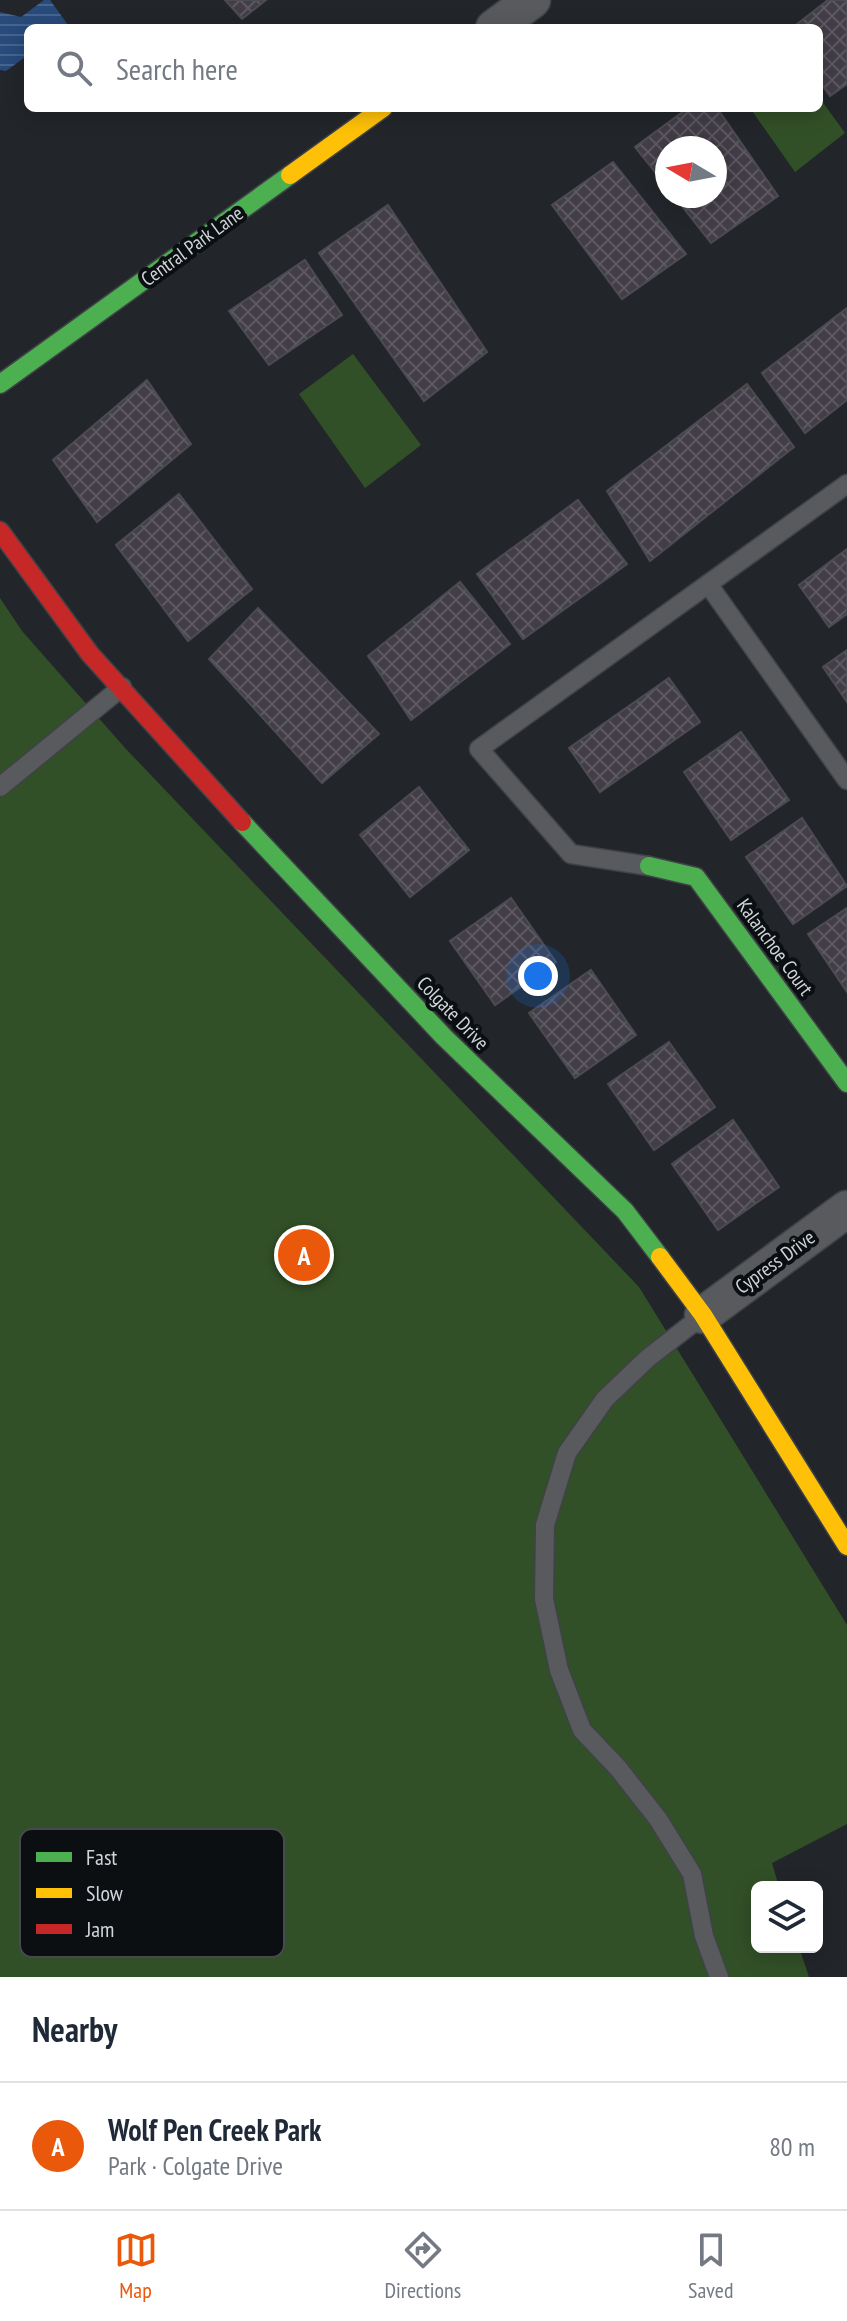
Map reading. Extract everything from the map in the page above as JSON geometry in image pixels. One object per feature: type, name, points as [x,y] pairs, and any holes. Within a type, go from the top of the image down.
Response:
[{"type":"street","points":[[499,24],[532,0]]},
{"type":"street","name":"Central Park Lane","points":[[0,384],[377,112]]},
{"type":"street","name":"Colgate Drive","points":[[0,531],[90,654],[242,822],[444,1037],[625,1211],[703,1315],[847,1546]]},
{"type":"street","name":"Kalanchoe Court","points":[[649,866],[696,877],[847,1083]]},
{"type":"street","name":"Cypress Drive","points":[[703,1315],[847,1209]]},
{"type":"lane","points":[[649,866],[571,854],[479,749],[847,484]]},
{"type":"lane","points":[[708,584],[847,780]]},
{"type":"lane","points":[[0,787],[122,687]]},
{"type":"lane","points":[[703,1315],[648,1358],[605,1399],[567,1453],[545,1525],[544,1599],[559,1670],[582,1730],[618,1768],[658,1819],[692,1874],[704,1936],[719,1977]]},
{"type":"green space","points":[[823,103],[845,133],[795,172],[753,112],[823,112]]},
{"type":"green space","points":[[353,354],[421,445],[365,488],[299,394]]},
{"type":"green space","points":[[0,598],[22,631],[126,749],[639,1287],[847,1625],[847,1824],[772,1863],[777,1881],[751,1881],[751,1953],[801,1953],[809,1977],[0,1977]]},
{"type":"water","points":[[44,0],[50,0],[67,24],[24,24],[24,58],[6,71],[0,70],[0,12],[21,17]]},
{"type":"building","points":[[225,0],[266,0],[242,19]]},
{"type":"building","points":[[828,0],[847,0],[847,84],[830,96],[823,86],[823,24],[797,24]]},
{"type":"building","points":[[683,112],[720,112],[778,196],[711,243],[683,208],[727,208],[727,136],[655,136],[655,172],[635,147]]},
{"type":"building","points":[[613,162],[686,254],[622,299],[552,205]]},
{"type":"building","points":[[388,205],[487,352],[424,401],[319,253]]},
{"type":"building","points":[[305,260],[342,315],[269,365],[229,311]]},
{"type":"building","points":[[847,308],[847,400],[805,433],[762,373]]},
{"type":"building","points":[[147,380],[191,444],[97,522],[53,460]]},
{"type":"building","points":[[747,384],[794,447],[650,561],[607,491]]},
{"type":"building","points":[[179,494],[252,589],[188,641],[116,545]]},
{"type":"building","points":[[578,500],[627,564],[523,639],[477,574]]},
{"type":"building","points":[[847,549],[847,614],[829,627],[799,585]]},
{"type":"building","points":[[460,582],[510,644],[411,720],[368,656]]},
{"type":"building","points":[[258,608],[379,734],[322,783],[209,659]]},
{"type":"building","points":[[847,650],[847,702],[823,667]]},
{"type":"building","points":[[669,678],[700,722],[600,792],[569,748]]},
{"type":"building","points":[[741,732],[789,800],[731,840],[684,772]]},
{"type":"building","points":[[419,787],[469,850],[410,897],[360,835]]},
{"type":"building","points":[[802,818],[847,886],[793,924],[746,857]]},
{"type":"building","points":[[511,898],[556,962],[495,1005],[450,941]]},
{"type":"building","points":[[847,908],[847,992],[808,934]]},
{"type":"building","points":[[591,970],[636,1035],[575,1078],[529,1013]]},
{"type":"building","points":[[669,1042],[715,1107],[654,1150],[608,1084]]},
{"type":"building","points":[[733,1120],[779,1187],[718,1230],[672,1164]]},
{"type":"traffic: fast","points":[[0,384],[290,175]]},
{"type":"traffic: fast","points":[[242,822],[444,1037],[625,1211],[660,1257]]},
{"type":"traffic: fast","points":[[649,866],[696,877],[847,1083]]},
{"type":"traffic: slow","points":[[290,175],[377,112]]},
{"type":"traffic: slow","points":[[660,1257],[703,1315],[847,1546]]},
{"type":"traffic: jam","points":[[0,531],[90,654],[242,822]]},
{"type":"place","name":"Wolf Pen Creek Park","points":[[304,1255]]}]
